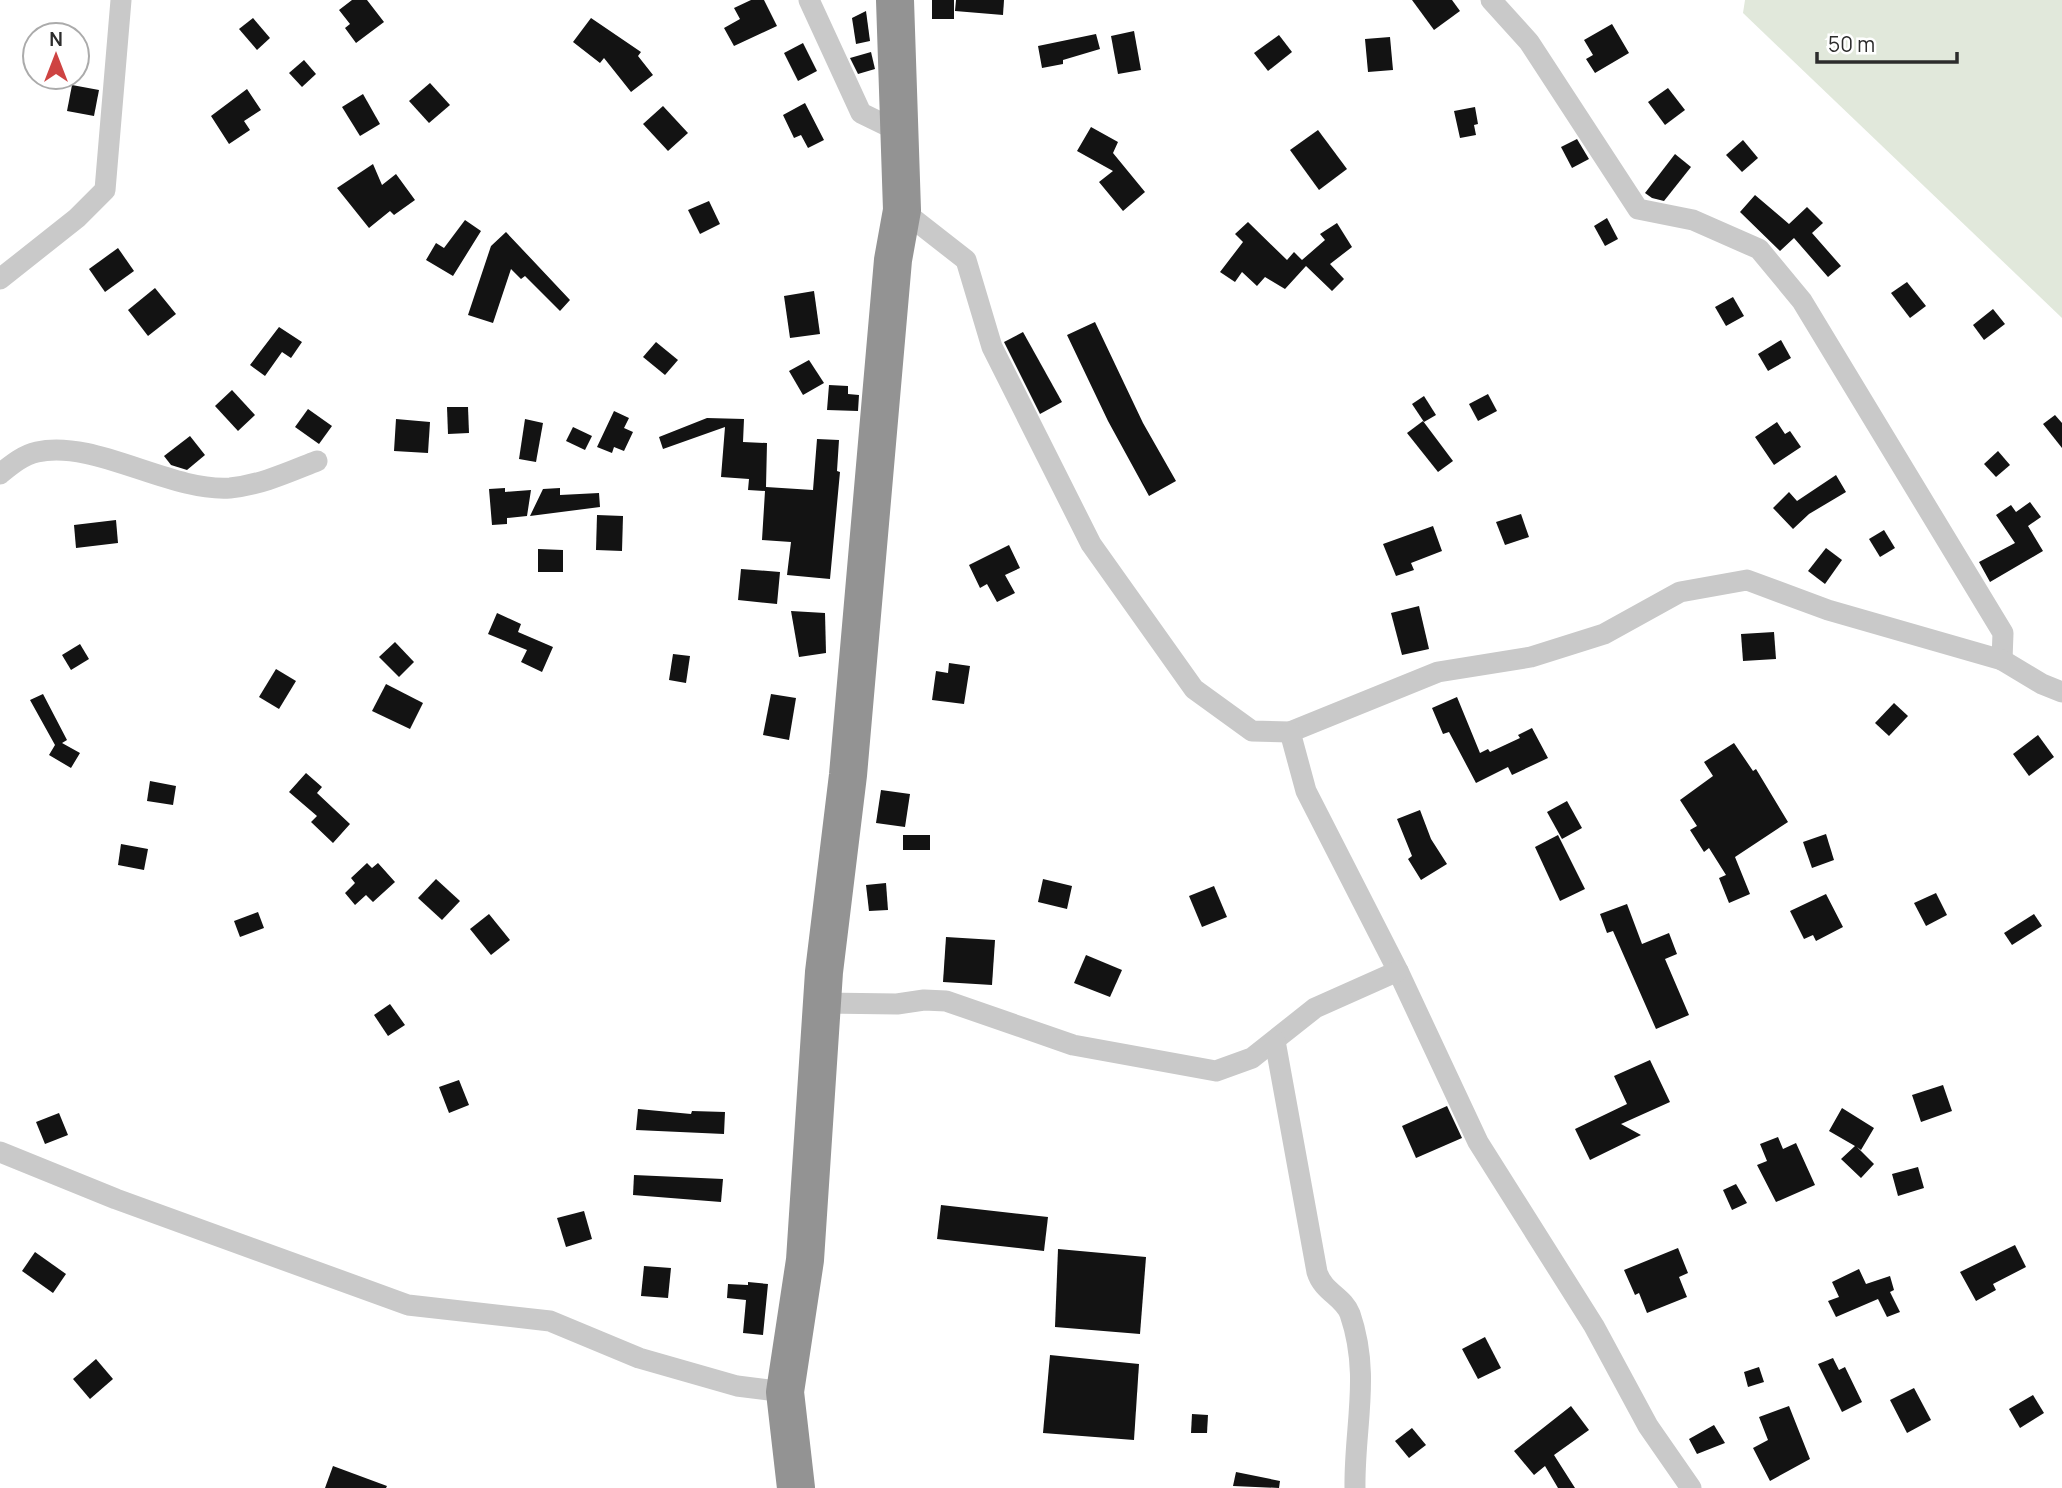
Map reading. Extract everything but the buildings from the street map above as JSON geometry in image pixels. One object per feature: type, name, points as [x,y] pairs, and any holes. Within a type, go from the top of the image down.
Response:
[{"type":"highway","points":[[796,1488],[785,1392],[805,1259],[824,972],[848,775],[891,274],[902,210],[895,0]]},
{"type":"street","points":[[0,279],[77,218],[105,190],[121,0]]},
{"type":"street","points":[[809,0],[861,113],[898,131]]},
{"type":"street","points":[[1491,0],[1529,42],[1638,209],[1693,220],[1759,249],[1802,301],[2003,633],[2002,660]]},
{"type":"street","points":[[902,210],[966,260],[992,347],[1091,544],[1194,689],[1252,731],[1290,732],[1437,672],[1531,657],[1604,634],[1680,592],[1747,580],[1828,610],[2002,660],[2042,684],[2062,692]]},
{"type":"street","points":[[0,474],[35,453],[57,450],[173,480],[229,488],[262,482],[317,461]]},
{"type":"street","points":[[1290,732],[1306,791],[1398,971],[1478,1142],[1594,1325],[1648,1426],[1691,1488]]},
{"type":"street","points":[[824,1003],[897,1004],[934,999],[946,1001],[1073,1045],[1216,1071],[1252,1058],[1315,1008],[1398,971]]},
{"type":"street","points":[[1275,1041],[1317,1272],[1326,1290],[1349,1310],[1357,1343],[1363,1385],[1355,1488]]},
{"type":"street","points":[[0,1152],[116,1199],[408,1305],[550,1321],[639,1358],[737,1386],[785,1392]]},
{"type":"shaded area","points":[[1745,0],[2062,0],[2062,318],[1743,13]]}]
